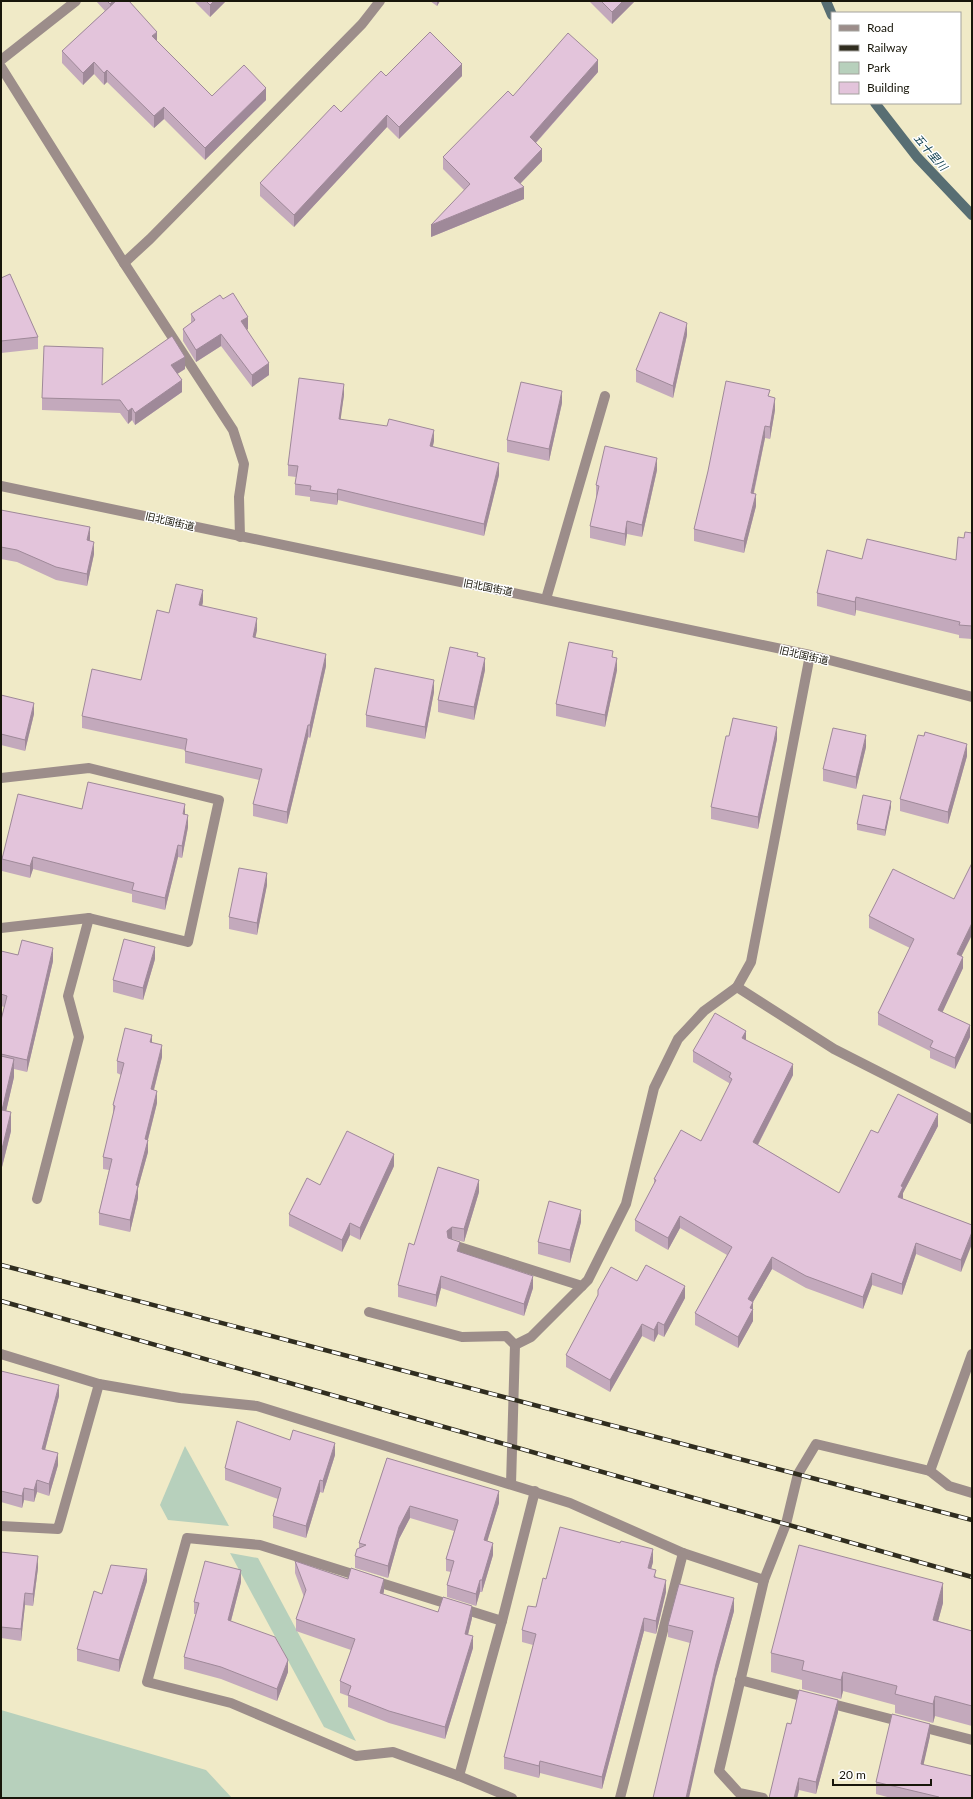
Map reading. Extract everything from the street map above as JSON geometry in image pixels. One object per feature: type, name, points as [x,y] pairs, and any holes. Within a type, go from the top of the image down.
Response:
[{"type":"street","points":[[1,60],[76,1]]},
{"type":"street","points":[[124,263],[150,239],[362,24],[380,1]]},
{"type":"street","points":[[1,67],[124,263],[233,430],[244,464],[239,497],[240,537]]},
{"type":"street","points":[[546,599],[605,396]]},
{"type":"street","name":"旧北国街道","points":[[1,486],[104,506],[240,537],[546,599],[620,616],[810,655],[972,697]]},
{"type":"street","points":[[515,1345],[531,1337],[588,1280],[626,1204],[654,1088],[678,1039],[704,1012],[737,987],[751,962],[810,655]]},
{"type":"street","points":[[1,778],[89,768],[219,800],[188,942],[89,918],[1,928]]},
{"type":"street","points":[[37,1199],[79,1037],[68,996],[89,918]]},
{"type":"street","points":[[737,987],[834,1049],[972,1119]]},
{"type":"street","points":[[453,1245],[582,1286]]},
{"type":"street","points":[[369,1312],[462,1336],[506,1336],[515,1345],[511,1484]]},
{"type":"street","points":[[1,1354],[99,1384],[180,1398],[257,1406],[536,1491],[570,1503],[684,1553],[764,1580]]},
{"type":"street","points":[[930,1471],[972,1354]]},
{"type":"street","points":[[1,1526],[58,1529],[99,1384]]},
{"type":"street","points":[[764,1798],[739,1793],[719,1770],[764,1580],[786,1524],[798,1474],[816,1444],[930,1471],[949,1486],[972,1493]]},
{"type":"street","points":[[459,1776],[536,1491]]},
{"type":"street","points":[[502,1621],[260,1545],[187,1538],[147,1682],[231,1703],[356,1756],[392,1752],[459,1776],[512,1798]]},
{"type":"street","points":[[620,1798],[684,1553]]},
{"type":"street","points":[[740,1680],[972,1740]]},
{"type":"green space","points":[[185,1446],[229,1526],[168,1520],[160,1505]]},
{"type":"green space","points":[[230,1553],[258,1558],[356,1741],[324,1727]]},
{"type":"green space","points":[[1,1710],[206,1770],[232,1798],[1,1798]]},
{"type":"building","points":[[116,1],[129,1],[157,32],[152,36],[212,96],[244,65],[266,88],[205,148],[164,107],[154,116],[107,70],[104,73],[94,62],[83,73],[62,51]]},
{"type":"building","points":[[206,1],[214,1],[210,5]]},
{"type":"building","points":[[601,1],[623,1],[612,12]]},
{"type":"building","points":[[430,32],[462,64],[399,127],[387,115],[294,215],[260,183],[334,105],[341,112],[381,71],[386,76]]},
{"type":"building","points":[[568,33],[598,60],[530,137],[542,149],[514,178],[524,187],[431,225],[470,184],[443,157],[508,91],[513,96]]},
{"type":"building","points":[[10,274],[38,337],[1,341],[1,278]]},
{"type":"building","points":[[233,293],[248,317],[241,321],[269,363],[252,375],[221,334],[196,350],[183,329],[195,320],[191,314],[220,295],[223,299]]},
{"type":"building","points":[[660,312],[687,323],[673,386],[636,370]]},
{"type":"building","points":[[172,336],[185,357],[171,365],[182,380],[135,413],[132,408],[128,411],[120,400],[42,398],[44,346],[103,348],[102,385]]},
{"type":"building","points":[[299,378],[344,384],[339,419],[387,426],[389,419],[434,430],[430,446],[499,463],[484,524],[338,489],[337,494],[310,490],[311,486],[295,484],[298,466],[288,465]]},
{"type":"building","points":[[726,381],[770,390],[768,396],[775,398],[770,427],[765,426],[751,493],[756,494],[744,541],[694,529],[708,471]]},
{"type":"building","points":[[521,382],[562,391],[549,449],[507,440]]},
{"type":"building","points":[[605,446],[657,458],[642,525],[627,521],[625,534],[590,526],[599,486],[596,485]]},
{"type":"building","points":[[1,510],[90,527],[87,540],[94,542],[87,574],[56,567],[17,550],[1,547]]},
{"type":"building","points":[[965,532],[972,533],[972,626],[959,625],[960,622],[856,597],[855,602],[817,593],[827,550],[862,559],[867,539],[956,560],[958,537],[964,538]]},
{"type":"building","points":[[176,584],[203,590],[199,605],[257,618],[253,637],[326,654],[310,725],[308,725],[287,812],[253,804],[262,769],[185,751],[187,739],[82,716],[92,669],[141,680],[157,610],[169,613]]},
{"type":"building","points":[[569,642],[613,651],[612,657],[617,658],[605,715],[556,704]]},
{"type":"building","points":[[450,647],[478,653],[477,656],[485,658],[474,707],[438,700]]},
{"type":"building","points":[[375,668],[434,680],[425,727],[366,715]]},
{"type":"building","points":[[1,695],[34,703],[25,740],[1,734]]},
{"type":"building","points":[[733,718],[777,727],[758,817],[711,807],[726,736],[729,736]]},
{"type":"building","points":[[833,728],[866,735],[856,777],[823,769]]},
{"type":"building","points":[[925,732],[967,744],[948,812],[900,799],[918,735],[924,736]]},
{"type":"building","points":[[88,782],[185,804],[183,814],[188,815],[182,846],[178,845],[165,898],[132,890],[134,883],[33,857],[30,866],[2,859],[18,794],[82,809]]},
{"type":"building","points":[[863,795],[891,801],[885,830],[857,824]]},
{"type":"building","points":[[972,863],[972,923],[957,954],[963,957],[938,1010],[970,1025],[955,1058],[930,1047],[933,1041],[878,1013],[914,939],[869,916],[893,869],[954,899]]},
{"type":"building","points":[[239,868],[267,873],[257,923],[229,917]]},
{"type":"building","points":[[124,939],[155,947],[143,988],[113,980]]},
{"type":"building","points":[[22,940],[53,948],[27,1060],[1,1054],[1,1020],[7,996],[1,994],[1,951],[18,955]]},
{"type":"building","points":[[715,1013],[746,1031],[742,1038],[793,1064],[753,1142],[839,1193],[871,1130],[878,1133],[898,1094],[938,1114],[901,1186],[903,1187],[898,1197],[972,1225],[972,1232],[961,1260],[916,1243],[902,1284],[872,1273],[863,1297],[806,1276],[772,1257],[748,1299],[753,1302],[750,1308],[753,1309],[738,1337],[695,1313],[732,1247],[680,1216],[668,1238],[635,1220],[656,1180],[654,1179],[681,1130],[701,1141],[732,1079],[729,1077],[731,1073],[693,1051]]},
{"type":"building","points":[[125,1028],[152,1035],[150,1042],[162,1045],[151,1089],[157,1091],[145,1139],[148,1140],[136,1185],[138,1186],[130,1220],[99,1213],[112,1159],[103,1157],[115,1106],[113,1105],[124,1063],[117,1061]]},
{"type":"building","points":[[1,1056],[14,1059],[2,1110],[11,1112],[1,1153]]},
{"type":"building","points":[[347,1131],[394,1154],[360,1228],[350,1223],[342,1240],[289,1214],[307,1178],[320,1185]]},
{"type":"building","points":[[438,1167],[479,1180],[464,1229],[452,1227],[447,1231],[448,1238],[460,1242],[457,1251],[533,1276],[524,1304],[441,1276],[436,1295],[398,1285],[409,1243],[414,1245]]},
{"type":"building","points":[[549,1201],[581,1210],[570,1250],[538,1242]]},
{"type":"building","points":[[646,1265],[685,1286],[664,1325],[658,1322],[654,1330],[642,1324],[610,1380],[566,1355],[611,1267],[637,1281]]},
{"type":"building","points":[[1,1371],[59,1385],[42,1449],[58,1453],[49,1484],[37,1480],[34,1490],[24,1488],[22,1496],[1,1491]]},
{"type":"building","points":[[237,1421],[290,1440],[293,1430],[335,1443],[323,1481],[320,1480],[306,1526],[273,1516],[281,1488],[225,1468]]},
{"type":"building","points":[[387,1458],[499,1491],[484,1540],[493,1543],[482,1580],[480,1580],[476,1594],[447,1585],[454,1561],[446,1559],[458,1520],[410,1506],[399,1527],[388,1566],[355,1556],[357,1549],[366,1545],[359,1543]]},
{"type":"building","points":[[560,1527],[620,1543],[621,1541],[653,1549],[648,1568],[656,1570],[654,1577],[666,1580],[656,1621],[644,1618],[602,1777],[540,1761],[539,1766],[504,1757],[536,1634],[522,1630],[528,1606],[536,1607],[543,1578],[546,1579]]},
{"type":"building","points":[[799,1545],[943,1583],[933,1620],[972,1631],[972,1706],[935,1696],[933,1704],[895,1694],[897,1686],[843,1672],[841,1680],[802,1670],[804,1661],[771,1653]]},
{"type":"building","points":[[1,1552],[38,1556],[33,1594],[25,1593],[21,1629],[1,1627]]},
{"type":"building","points":[[205,1561],[241,1570],[228,1620],[275,1637],[288,1660],[277,1689],[221,1667],[184,1657],[199,1603],[194,1602]]},
{"type":"building","points":[[295,1561],[348,1579],[351,1568],[384,1579],[380,1593],[438,1612],[443,1597],[472,1606],[465,1634],[473,1636],[445,1727],[389,1711],[348,1695],[351,1686],[340,1681],[355,1639],[296,1619],[306,1590]]},
{"type":"building","points":[[111,1565],[147,1569],[119,1660],[77,1649],[94,1591],[102,1594]]},
{"type":"building","points":[[679,1584],[734,1598],[716,1664],[686,1798],[653,1798],[693,1631],[668,1625]]},
{"type":"building","points":[[799,1690],[838,1700],[816,1782],[799,1778],[794,1798],[769,1798],[787,1723],[791,1724]]},
{"type":"building","points":[[892,1714],[930,1724],[921,1764],[972,1776],[972,1798],[939,1798],[876,1782]]},
{"type":"waterway","name":"五十里川","points":[[826,1],[831,13]]},
{"type":"waterway","name":"五十里川","points":[[876,104],[917,157],[972,215]]},
{"type":"railway","points":[[1,1265],[972,1520]]},
{"type":"railway","points":[[1,1301],[972,1577]]}]
